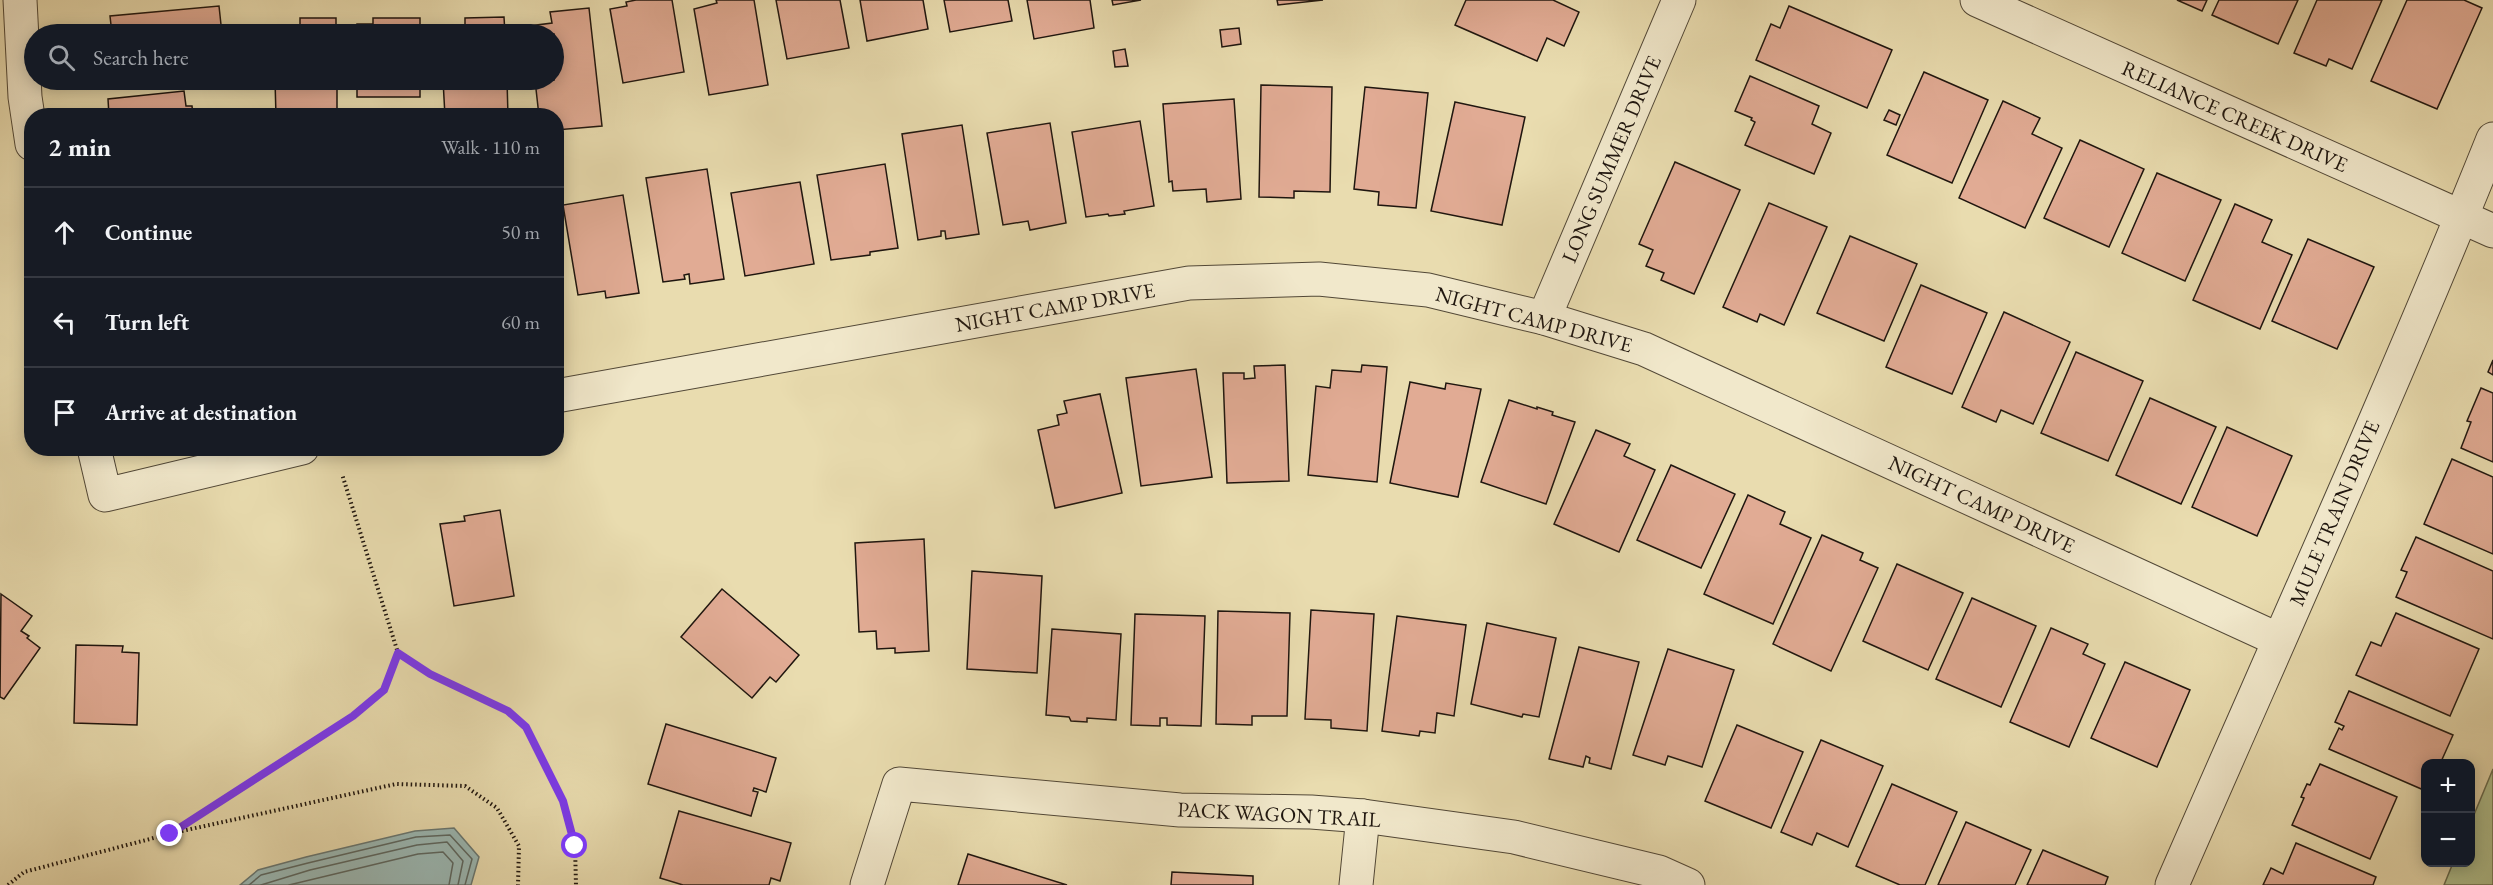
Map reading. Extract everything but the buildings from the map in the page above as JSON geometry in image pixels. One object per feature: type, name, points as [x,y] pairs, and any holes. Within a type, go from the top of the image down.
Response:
[{"type":"street","points":[[20,0],[24,78]]},
{"type":"street","name":"LONG SUMMER DRIVE","points":[[1544,318],[1679,0]]},
{"type":"street","name":"RELIANCE CREEK DRIVE","points":[[1977,0],[2493,231]]},
{"type":"street","points":[[25,90],[27,108]]},
{"type":"street","name":"MULE TRAIN DRIVE","points":[[2172,885],[2462,218],[2493,139]]},
{"type":"street","name":"NIGHT CAMP DRIVE","points":[[564,395],[1189,283],[1319,279],[1428,290],[1544,318],[1644,349],[2279,640]]},
{"type":"street","points":[[96,456],[105,495],[268,456]]},
{"type":"street","name":"PACK WAGON TRAIL","points":[[867,885],[899,784],[1180,810],[1311,812],[1363,816],[1514,837],[1659,872],[1688,885]]},
{"type":"street","points":[[1356,885],[1363,816]]},
{"type":"path","points":[[170,834],[353,716],[384,690],[398,653],[342,474]]},
{"type":"path","points":[[398,653],[430,674],[508,711],[526,727],[563,801],[575,846],[576,885]]},
{"type":"path","points":[[8,885],[24,872],[170,834],[396,784],[465,786],[497,808],[519,846],[518,885]]},
{"type":"green space","points":[[2493,769],[2493,885],[2444,885],[2451,867],[2475,867],[2475,812]]},
{"type":"water","points":[[454,828],[479,857],[471,885],[240,885],[258,870],[306,857],[415,831]]},
{"type":"route","points":[[170,834],[353,716],[384,690],[398,653],[430,674],[508,711],[526,727],[563,801],[575,846]]}]
